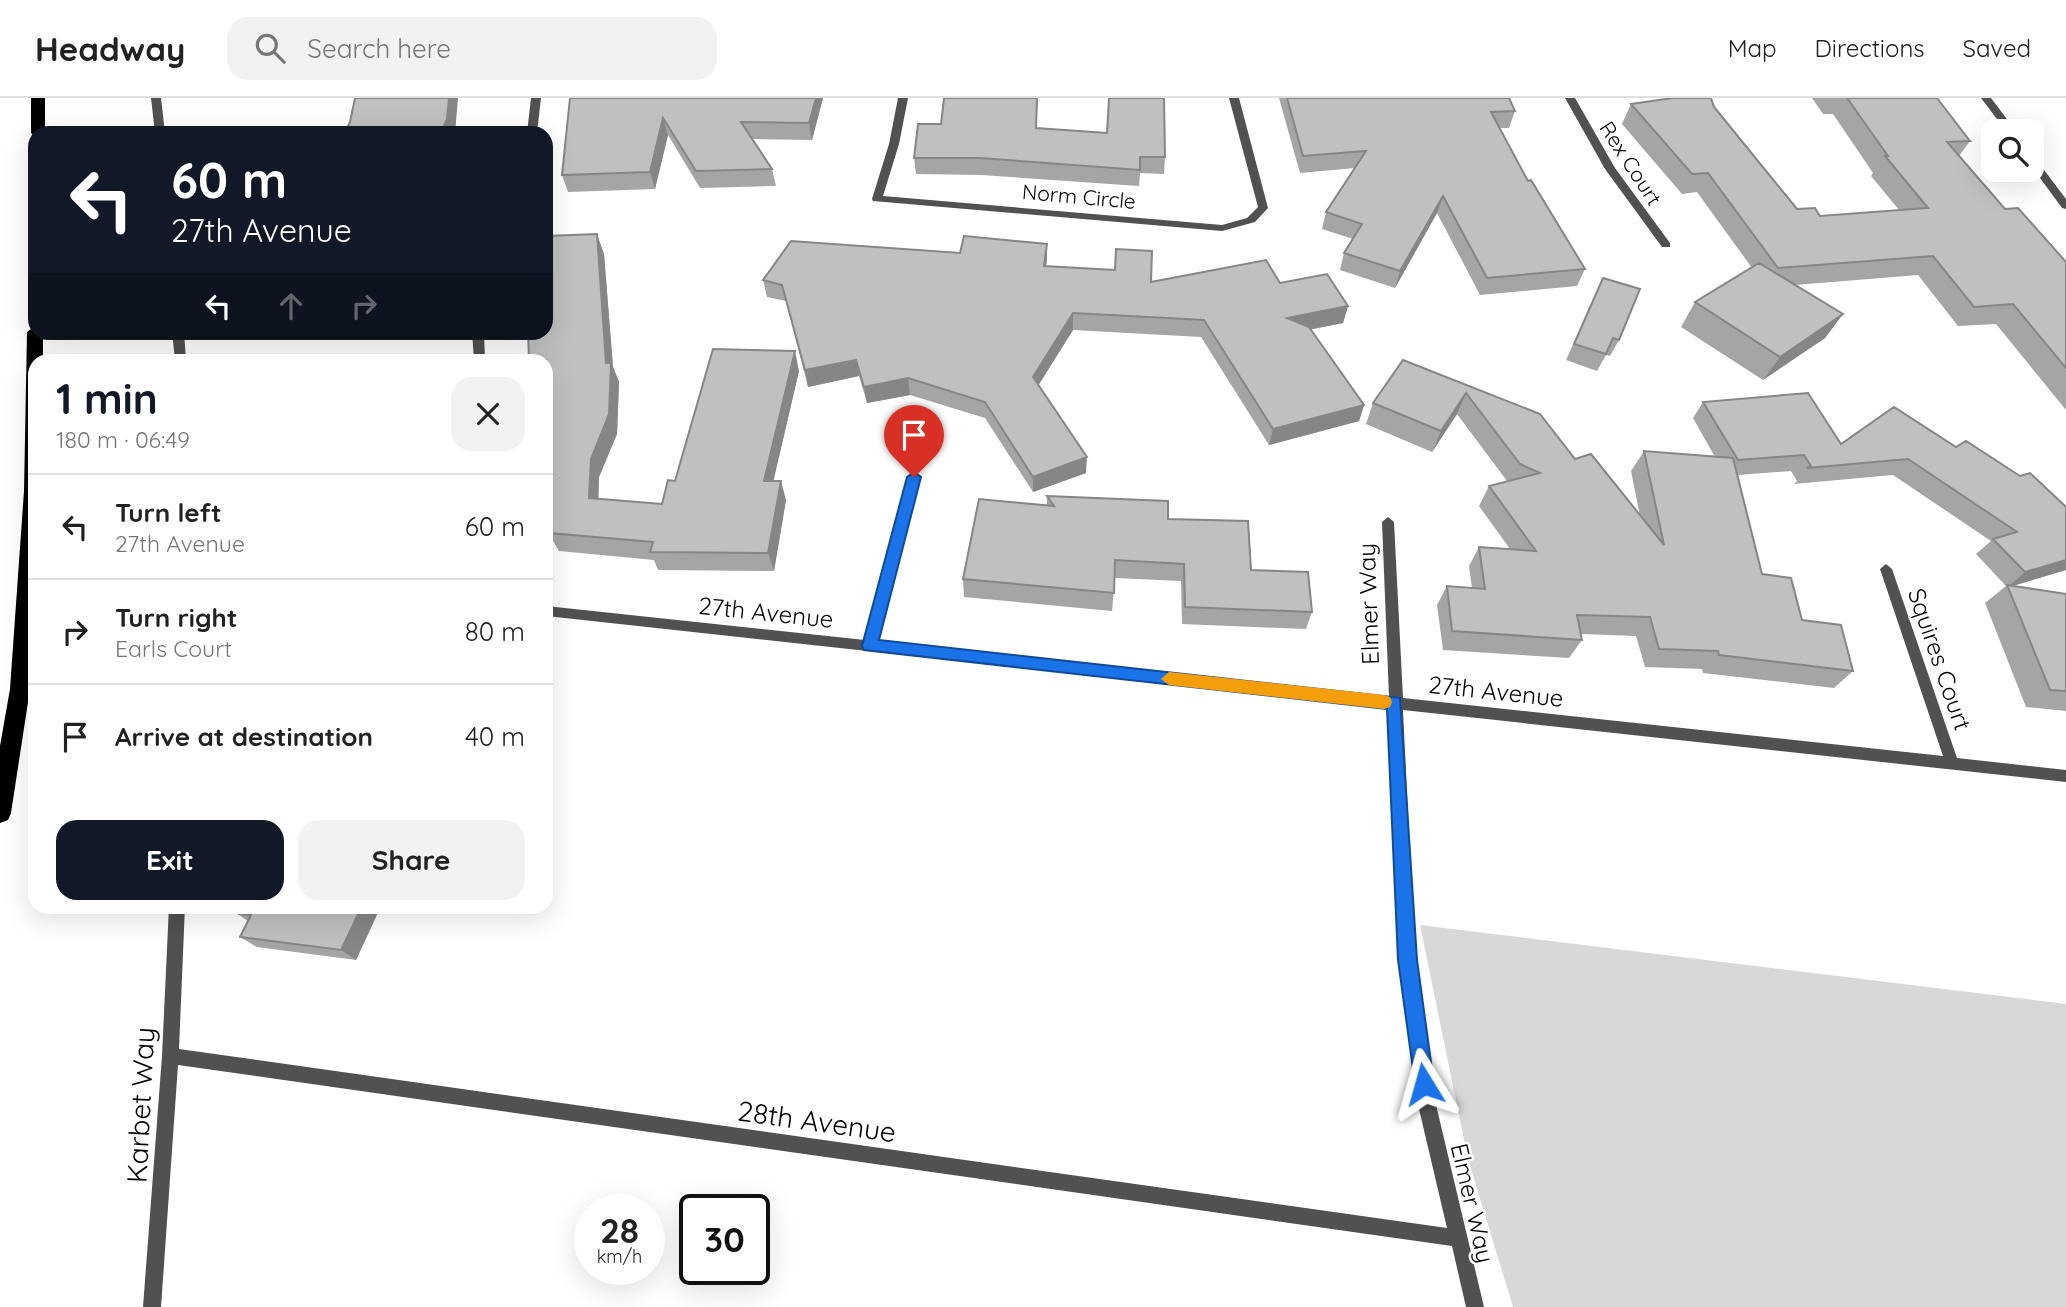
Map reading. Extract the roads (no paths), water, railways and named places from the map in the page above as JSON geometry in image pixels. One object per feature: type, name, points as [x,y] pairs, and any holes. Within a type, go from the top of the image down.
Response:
[{"type":"highway","points":[[38,98],[38,126]]},
{"type":"highway","points":[[0,813],[20,689],[28,567]]},
{"type":"street","points":[[156,98],[159,126]]},
{"type":"street","points":[[533,126],[536,98]]},
{"type":"street","name":"Norm Circle","points":[[904,98],[894,144],[877,199],[1222,228],[1251,220],[1263,208],[1234,98]]},
{"type":"street","name":"Rex Court","points":[[1570,98],[1610,169],[1666,245]]},
{"type":"street","points":[[1986,98],[2002,119]]},
{"type":"street","points":[[2044,176],[2066,206]]},
{"type":"street","points":[[870,646],[914,477]]},
{"type":"street","name":"Elmer Way","points":[[1388,522],[1394,703],[1408,960],[1428,1109],[1475,1307]]},
{"type":"street","name":"Squires Court","points":[[1886,569],[1952,763]]},
{"type":"street","name":"27th Avenue","points":[[553,612],[2066,776]]},
{"type":"street","name":"Karbet Way","points":[[152,1307],[170,1056],[177,914]]},
{"type":"street","name":"28th Avenue","points":[[170,1056],[1457,1238]]}]
